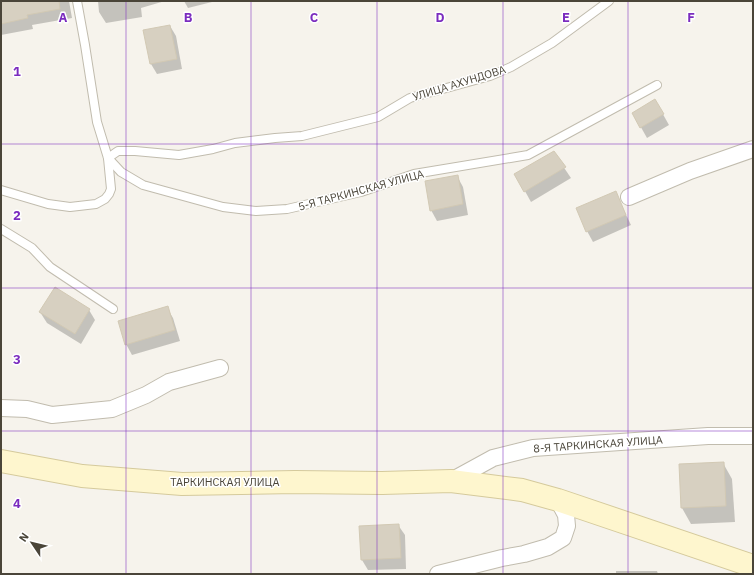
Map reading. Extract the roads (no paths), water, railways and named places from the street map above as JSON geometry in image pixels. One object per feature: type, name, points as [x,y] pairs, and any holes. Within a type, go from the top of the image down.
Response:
[{"type":"street","points":[[629,197],[690,171],[753,149]]},
{"type":"street","points":[[1,408],[27,409],[52,415],[112,409],[146,395],[169,382],[220,368]]},
{"type":"street","name":"8-Я ТАРКИНСКАЯ УЛИЦА","points":[[451,481],[493,458],[533,448],[708,436],[753,436]]},
{"type":"street","name":"ТАРКИНСКАЯ УЛИЦА","points":[[1,461],[82,476],[182,484],[295,482],[382,483],[451,481],[522,490],[558,500],[753,566]]},
{"type":"street","points":[[438,574],[524,554],[548,547],[563,538],[567,526],[566,515],[558,500]]},
{"type":"lane","name":"5-Я ТАРКИНСКАЯ УЛИЦА","points":[[1,190],[48,204],[70,207],[96,204],[105,199],[109,194],[111,189],[108,158],[97,122],[77,1]]},
{"type":"lane","name":"УЛИЦА АХУНДОВА","points":[[108,158],[118,151],[179,155],[213,149],[235,143],[302,136],[378,116],[410,98],[490,76],[510,67],[552,43],[609,1]]},
{"type":"lane","name":"5-Я ТАРКИНСКАЯ УЛИЦА","points":[[108,158],[121,172],[143,185],[150,187],[223,207],[256,211],[287,209],[361,192],[414,174],[528,155],[657,85]]},
{"type":"lane","points":[[1,229],[32,248],[50,267],[113,309]]}]
